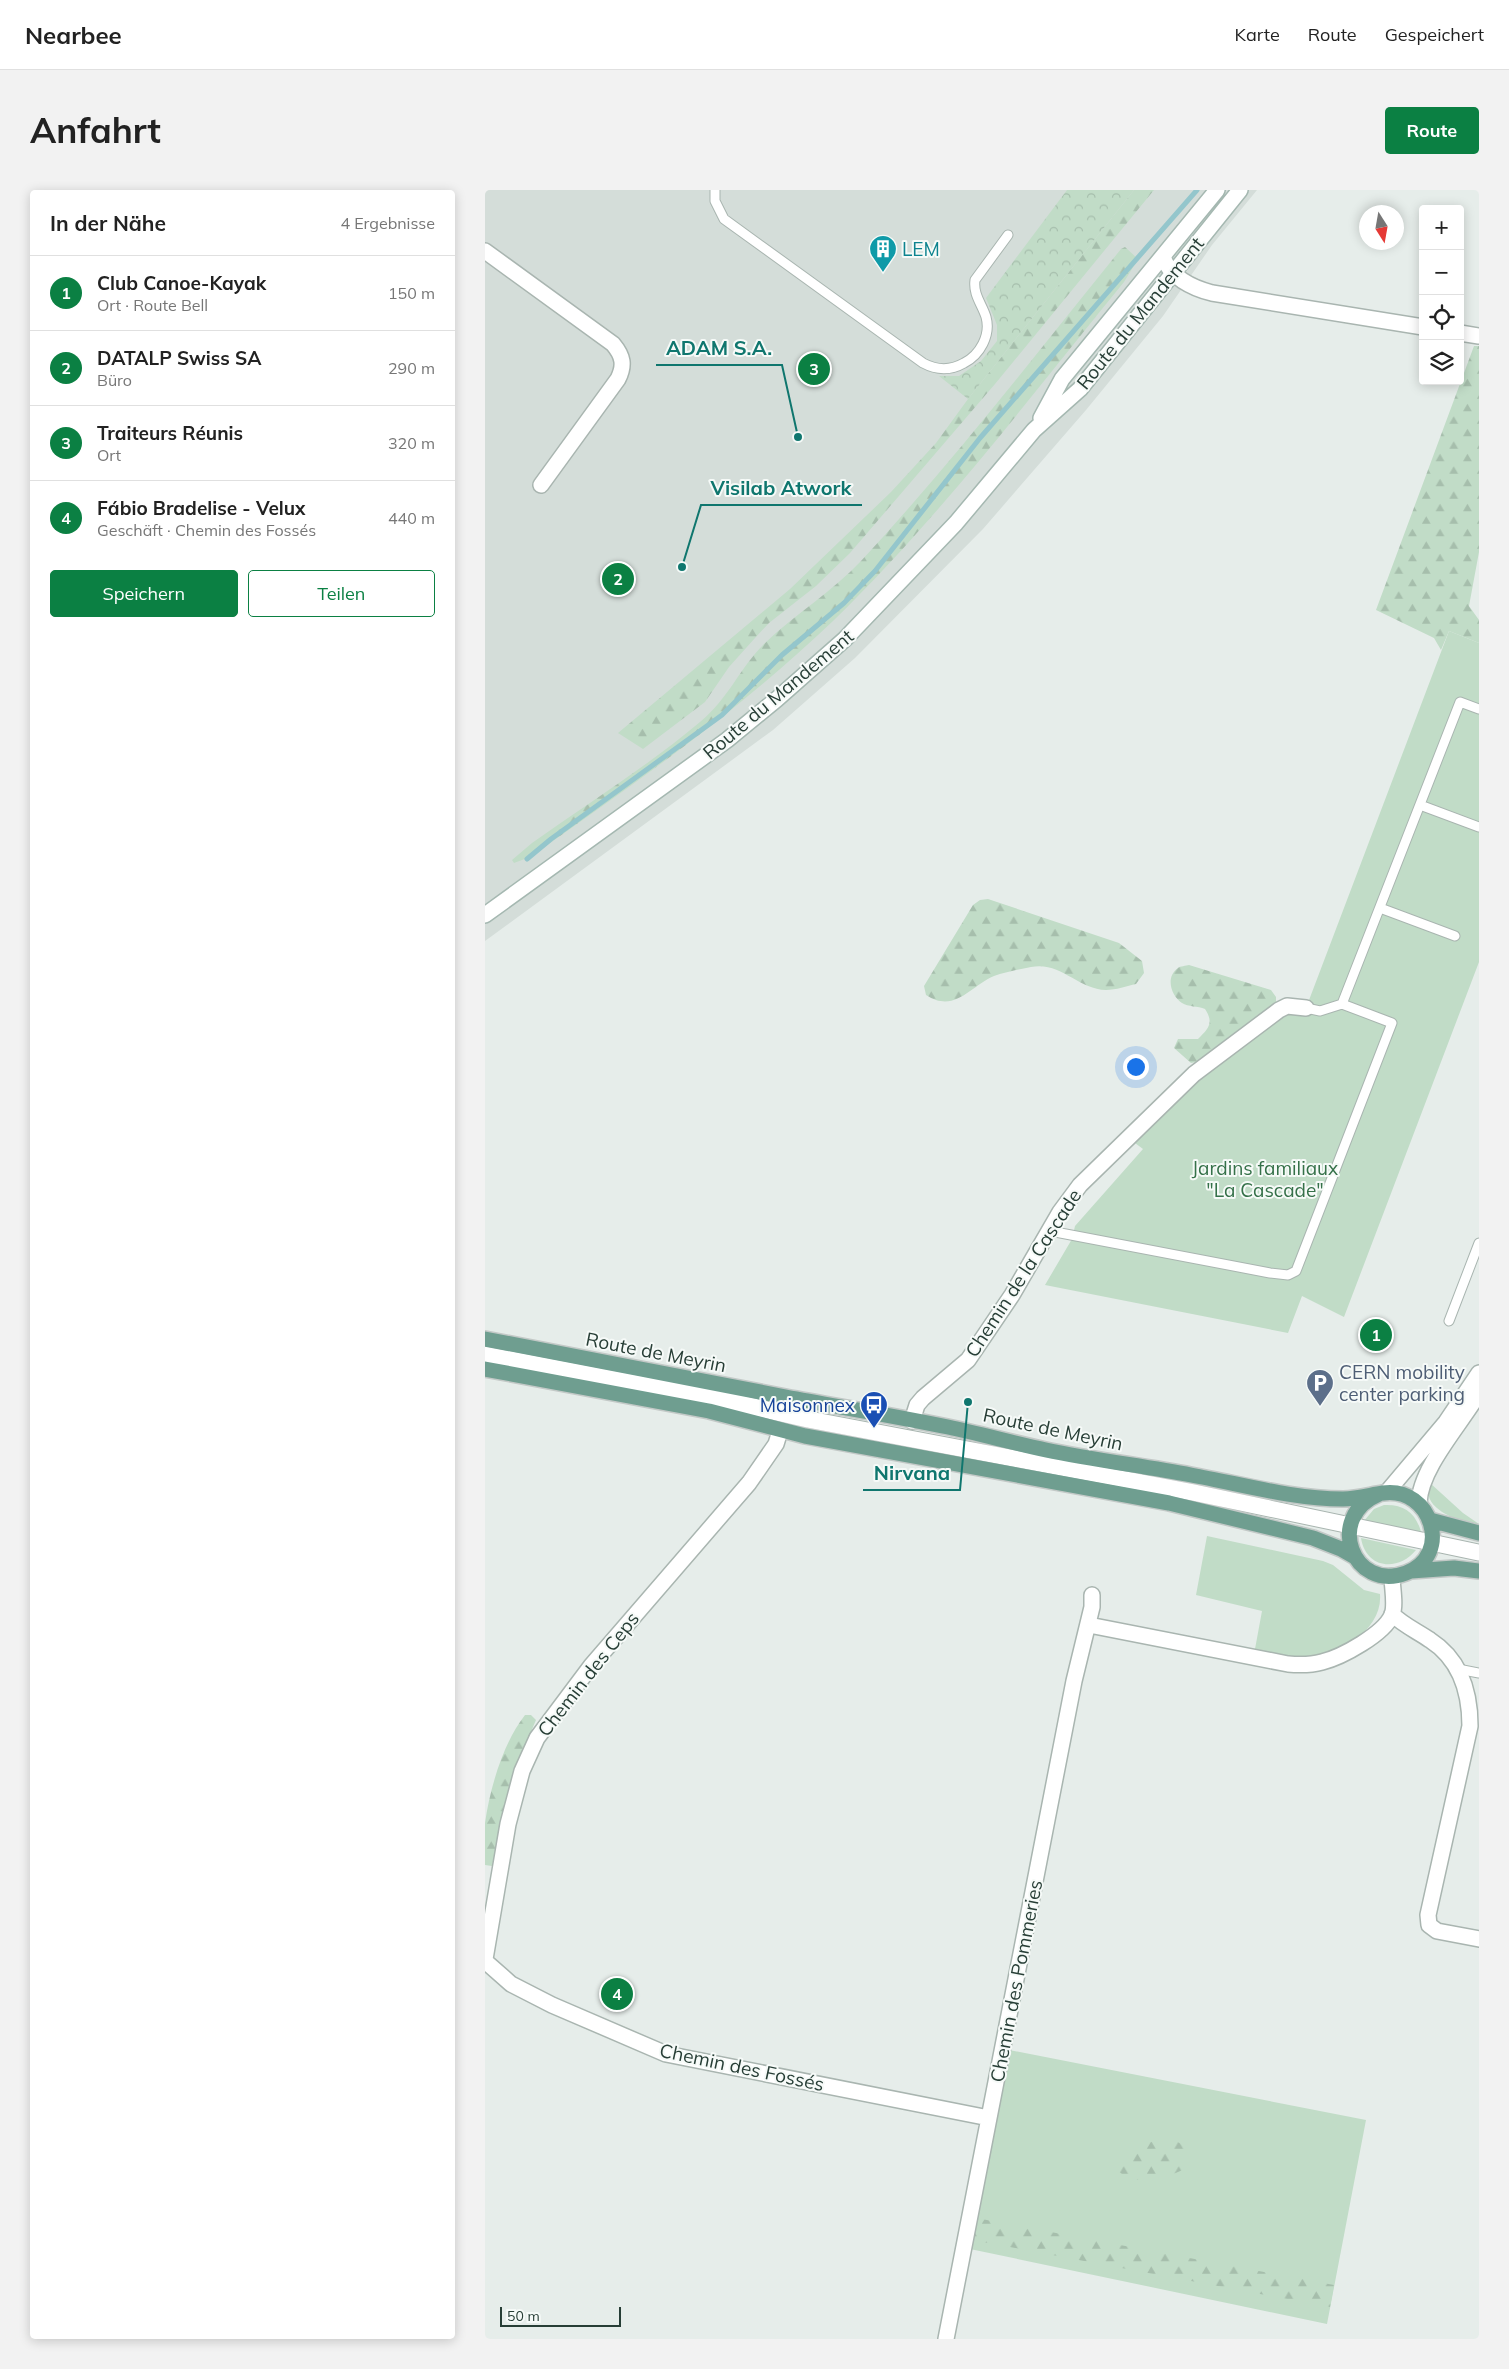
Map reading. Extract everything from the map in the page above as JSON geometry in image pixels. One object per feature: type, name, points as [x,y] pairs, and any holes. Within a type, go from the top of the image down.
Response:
[{"type":"main road","name":"Route de Meyrin","points":[[485,1339],[947,1427],[1045,1450],[1289,1494],[1344,1499],[1383,1493],[1404,1495],[1419,1503]]},
{"type":"main road","points":[[485,1369],[709,1411],[780,1431],[1169,1503],[1313,1538],[1341,1549],[1355,1557],[1375,1573],[1392,1576],[1434,1568],[1479,1571]]},
{"type":"main road","points":[[1355,1557],[1351,1548],[1350,1525],[1365,1502],[1383,1493]]},
{"type":"main road","points":[[1411,1571],[1424,1561],[1432,1543],[1430,1520],[1419,1503]]},
{"type":"main road","points":[[1430,1520],[1479,1534]]},
{"type":"street","name":"Route du Mandement","points":[[1034,430],[1063,380],[1217,190]]},
{"type":"street","name":"Route du Mandement","points":[[485,915],[668,784],[749,722],[845,639],[911,571],[1034,430],[1080,389],[1240,190]]},
{"type":"street","points":[[485,251],[613,344],[623,359],[622,371],[618,379],[541,485]]},
{"type":"street","points":[[1163,257],[1166,266],[1190,286],[1212,293],[1419,326]]},
{"type":"street","points":[[1464,334],[1479,336]]},
{"type":"street","name":"Chemin de la Cascade","points":[[912,1421],[917,1405],[923,1398],[968,1360],[1012,1296],[1050,1231],[1080,1185],[1193,1074],[1279,1010],[1287,1006],[1306,1008]]},
{"type":"street","points":[[1383,1493],[1446,1422],[1479,1373]]},
{"type":"street","points":[[1419,1503],[1419,1492],[1425,1475],[1479,1393]]},
{"type":"street","name":"Chemin des Ceps","points":[[485,1960],[508,1824],[522,1772],[537,1738],[591,1666],[749,1483],[776,1444],[780,1431]]},
{"type":"street","points":[[1089,1625],[1301,1665],[1321,1663],[1343,1654],[1378,1630],[1392,1614],[1392,1576]]},
{"type":"street","name":"Chemin des Pommeries","points":[[946,2339],[1074,1681],[1089,1625],[1092,1596]]},
{"type":"street","points":[[1392,1614],[1400,1622],[1437,1644],[1458,1669],[1466,1688],[1470,1706],[1470,1726],[1428,1915],[1429,1925],[1437,1931],[1479,1939]]},
{"type":"street","name":"Chemin des Fossés","points":[[485,1960],[511,1984],[552,2005],[666,2054],[989,2118]]},
{"type":"lane","points":[[715,190],[715,201],[724,218],[923,363],[941,369],[959,366],[968,361],[984,342],[986,317],[977,300],[974,288],[975,280],[1008,236]]},
{"type":"lane","points":[[1342,1004],[1460,702],[1479,709]]},
{"type":"lane","points":[[1420,804],[1479,827]]},
{"type":"lane","points":[[1380,908],[1455,936]]},
{"type":"lane","points":[[1050,1231],[1288,1276],[1296,1271],[1392,1023],[1342,1004],[1320,1011],[1306,1008]]},
{"type":"lane","points":[[1449,1321],[1479,1243]]},
{"type":"lane","points":[[485,1351],[733,1398],[809,1416],[1194,1489],[1432,1543],[1479,1556]]},
{"type":"lane","points":[[485,1358],[732,1406],[808,1423],[1350,1525]]},
{"type":"lane","points":[[1432,1543],[1479,1549]]},
{"type":"lane","points":[[1458,1669],[1479,1673]]},
{"type":"shaded area","points":[[485,190],[1257,190],[1212,245],[1163,316],[1086,410],[983,529],[855,658],[773,730],[485,941]]},
{"type":"green space","points":[[1067,190],[1134,190],[968,399],[939,376],[959,376],[981,361],[997,341],[997,325],[986,298]]},
{"type":"green space","points":[[1134,190],[1154,190],[995,384],[850,553],[816,586],[769,623],[729,667],[705,702],[643,749],[618,733],[790,589],[891,492],[936,443],[968,399]]},
{"type":"green space","points":[[1125,247],[1138,259],[1124,282],[947,498],[833,621],[798,654],[686,745],[530,857],[514,863],[512,860],[532,843],[639,769],[700,722],[719,703],[764,644],[838,583],[861,561],[961,446],[1121,249]]},
{"type":"green space","points":[[1474,346],[1479,346],[1479,552],[1469,606],[1479,620],[1479,643],[1449,631],[1441,650],[1434,638],[1376,610],[1460,385],[1464,385],[1464,373]]},
{"type":"green space","name":"Jardins familiaux \"La Cascade\"","points":[[1449,631],[1479,643],[1479,962],[1344,1317],[1302,1296],[1288,1333],[1045,1285],[1072,1239],[1075,1226],[1143,1149],[1131,1140],[1181,1091],[1286,1011],[1303,1016]]},
{"type":"green space","points":[[988,899],[1119,943],[1142,961],[1144,973],[1136,984],[1106,990],[1087,985],[1051,968],[1031,967],[994,976],[954,1000],[936,1000],[926,995],[924,986],[973,905],[980,900]]},
{"type":"green space","points":[[1189,965],[1271,990],[1276,997],[1276,1004],[1197,1062],[1191,1063],[1174,1048],[1178,1039],[1198,1039],[1210,1022],[1205,1009],[1182,1003],[1172,991],[1171,981],[1174,972],[1179,967]]},
{"type":"green space","points":[[1430,1483],[1463,1513],[1479,1524],[1479,1527],[1453,1518],[1436,1507],[1430,1500],[1428,1492]]},
{"type":"green space","points":[[1384,1505],[1398,1506],[1408,1511],[1416,1520],[1421,1532],[1364,1521],[1374,1509]]},
{"type":"green space","points":[[1207,1536],[1323,1561],[1333,1565],[1364,1590],[1380,1594],[1379,1607],[1374,1619],[1356,1639],[1331,1652],[1305,1657],[1293,1657],[1255,1649],[1262,1611],[1196,1595]]},
{"type":"green space","points":[[1361,1538],[1416,1550],[1401,1562],[1384,1564],[1369,1556]]},
{"type":"green space","points":[[525,1715],[531,1715],[536,1720],[515,1769],[492,1866],[485,1865],[485,1823],[490,1795],[504,1752],[517,1726]]},
{"type":"green space","points":[[1009,2050],[1366,2120],[1327,2324],[970,2249]]},
{"type":"green space","points":[[1162,2140],[1176,2141],[1184,2146],[1186,2161],[1184,2169],[1168,2176],[1150,2180],[1132,2178],[1117,2170],[1119,2162],[1128,2151],[1140,2145]]},
{"type":"green space","points":[[976,2218],[1334,2285],[1330,2307],[972,2240]]},
{"type":"waterway","points":[[527,859],[551,839],[722,715],[782,655],[844,603],[875,571],[980,438],[1197,190]]},
{"type":"place","name":"LEM","points":[[883,273]]},
{"type":"place","name":"Traiteurs Réunis","points":[[814,369]]},
{"type":"place","name":"ADAM S.A.","points":[[798,437]]},
{"type":"place","name":"Visilab Atwork","points":[[682,567]]},
{"type":"place","name":"DATALP Swiss SA","points":[[618,579]]},
{"type":"place","name":"Club Canoe-Kayak","points":[[1376,1335]]},
{"type":"place","name":"Nirvana","points":[[968,1402]]},
{"type":"place","name":"CERN mobility center parking","points":[[1320,1407]]},
{"type":"place","name":"Maisonnex","points":[[874,1429]]},
{"type":"place","name":"Fábio Bradelise - Velux","points":[[617,1994]]}]
